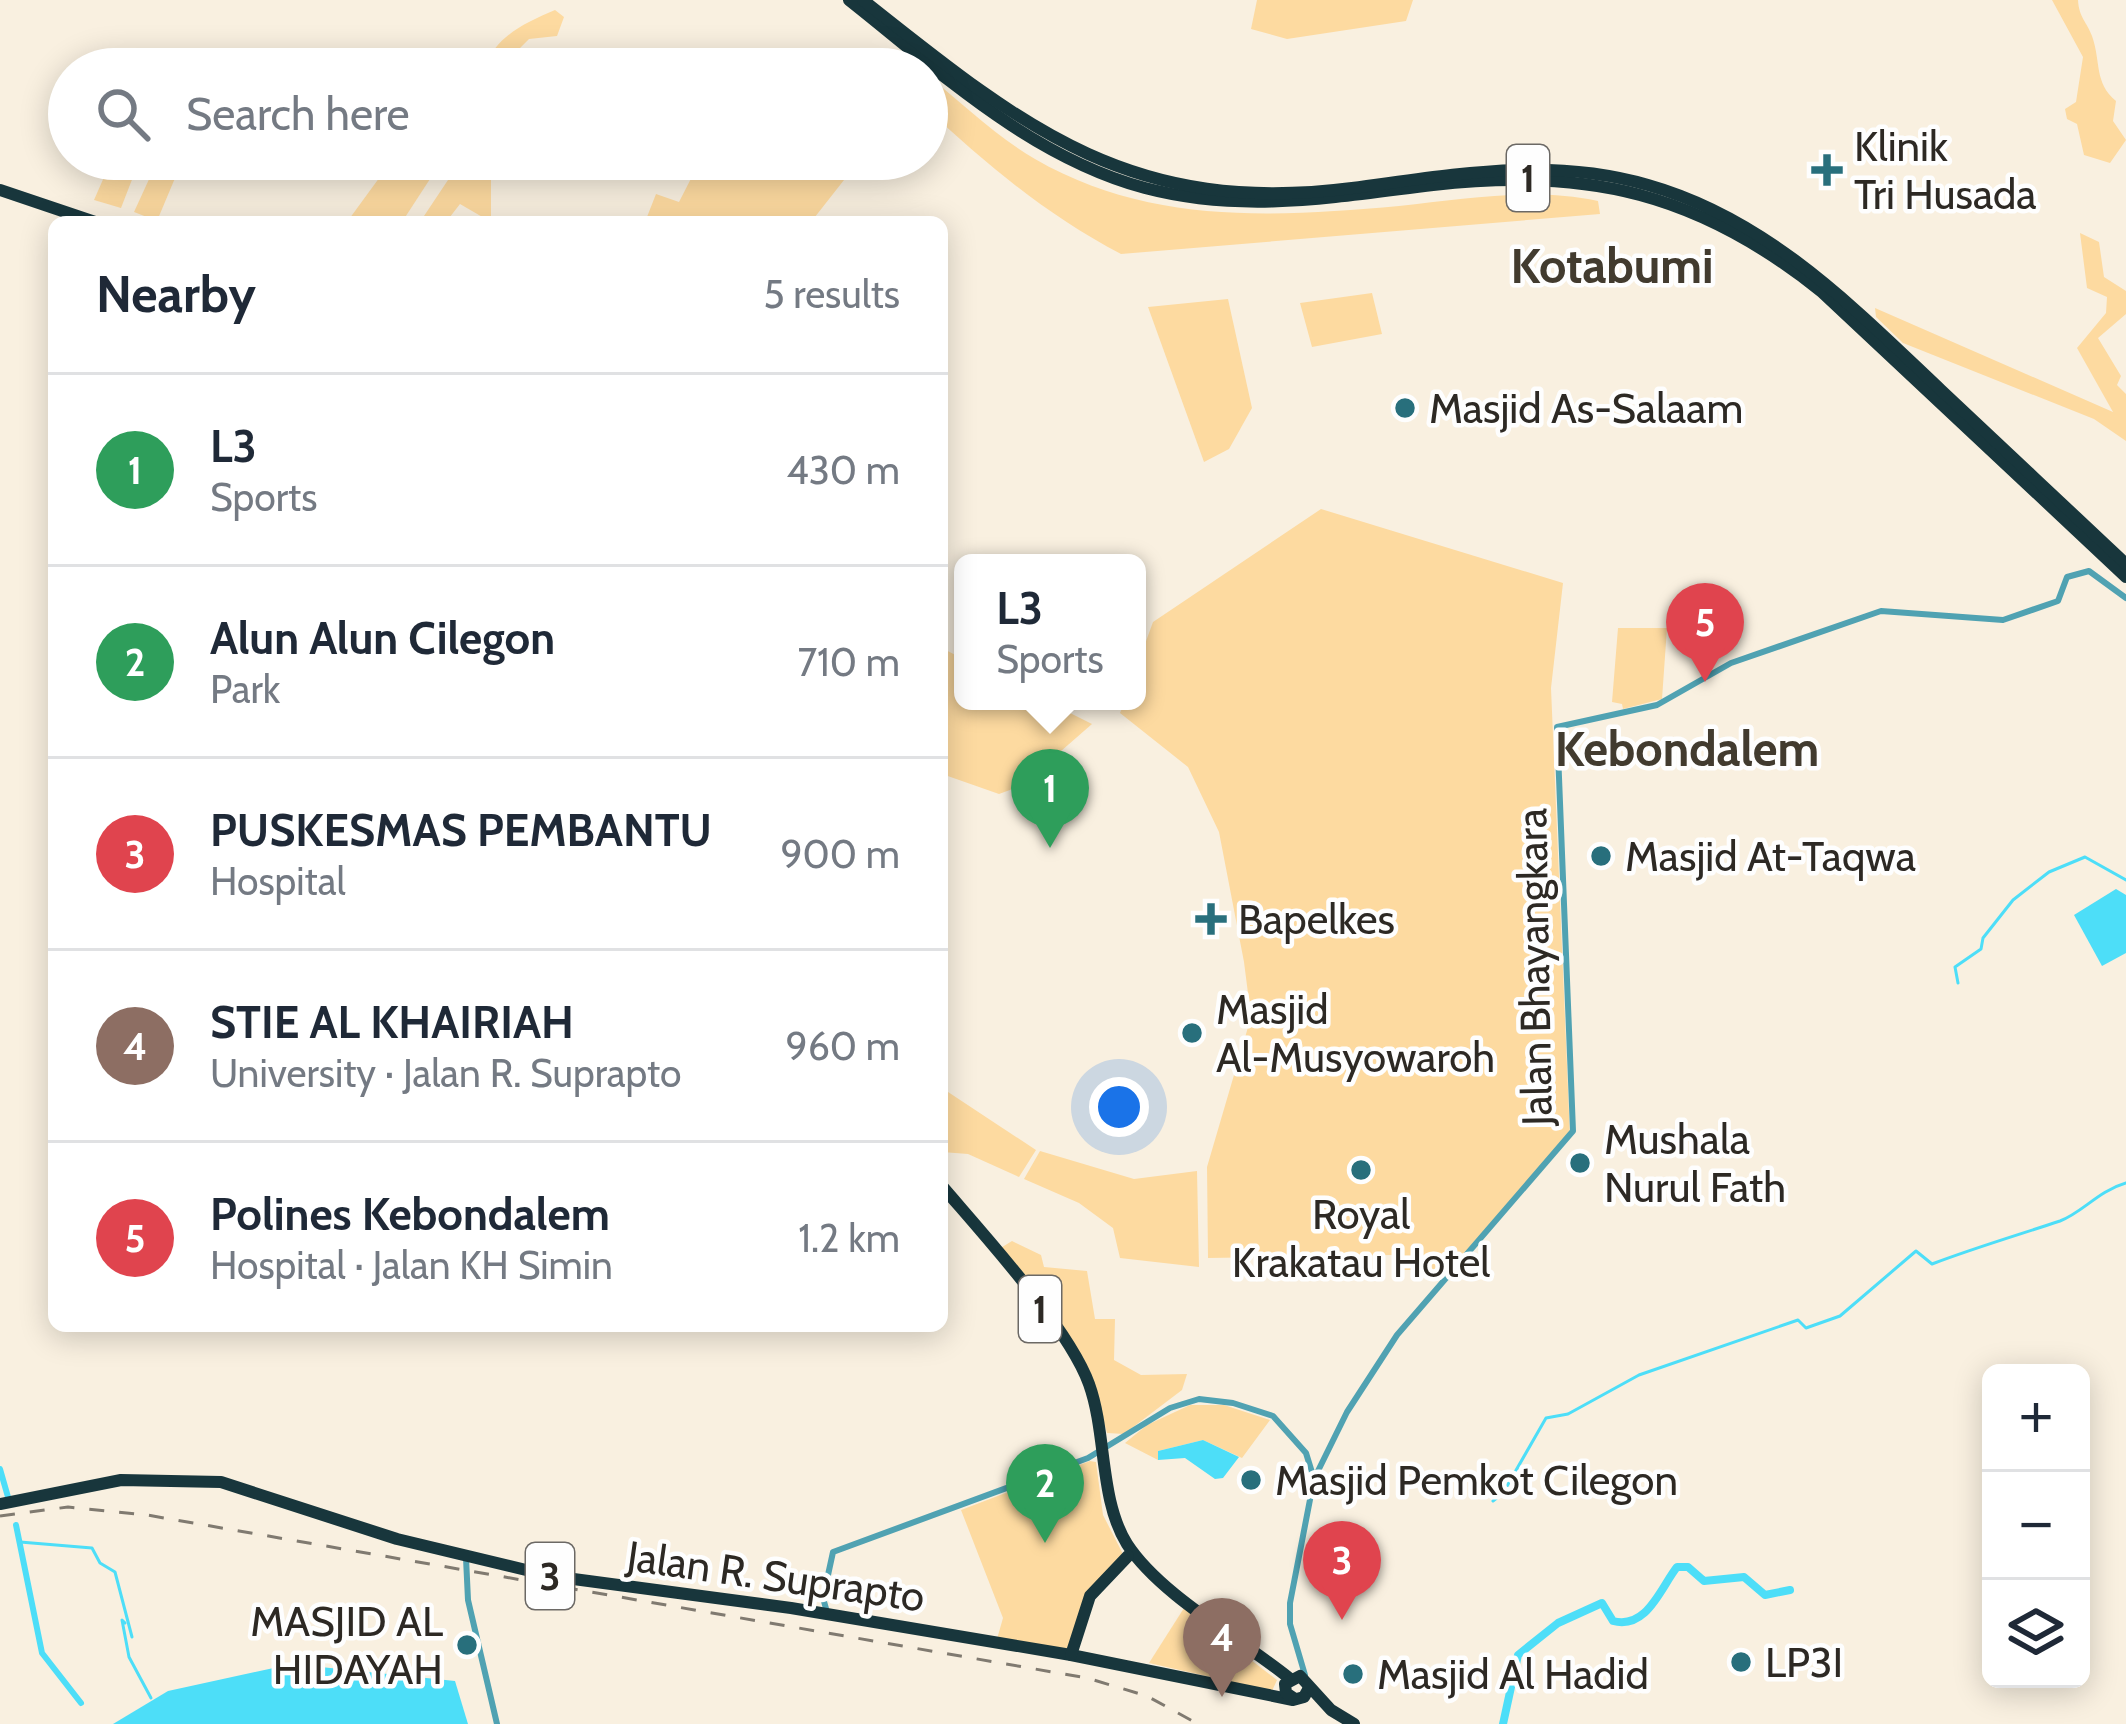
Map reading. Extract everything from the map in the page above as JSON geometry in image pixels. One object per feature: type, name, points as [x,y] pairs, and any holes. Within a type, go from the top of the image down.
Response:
[{"type":"highway","name":"1","points":[[849,0],[911,48]]},
{"type":"highway","name":"1","points":[[863,0],[924,48]]},
{"type":"highway","name":"1","points":[[948,67],[1049,139],[1154,180],[1272,194],[1458,172],[1563,169],[1648,185],[1721,213],[1819,277],[2126,564]]},
{"type":"highway","name":"1","points":[[948,77],[1013,127],[1074,161],[1148,188],[1272,204],[1479,181],[1561,179],[1634,191],[1704,215],[1781,260],[1822,292],[2126,577]]},
{"type":"highway","points":[[0,190],[77,216]]},
{"type":"highway","name":"1","points":[[948,1193],[1009,1266],[1083,1370],[1115,1513],[1136,1556],[1287,1681],[1289,1697],[1304,1693],[1354,1724]]},
{"type":"highway","name":"1","points":[[948,1203],[1075,1369],[1102,1451],[1114,1530],[1128,1556],[1287,1681]]},
{"type":"highway","name":"Jalan R. Suprapto","points":[[7,1502],[121,1480],[221,1482],[466,1557],[551,1576],[791,1608],[1304,1693]]},
{"type":"highway","points":[[1072,1654],[1090,1596],[1106,1573],[1128,1556]]},
{"type":"highway","name":"1","points":[[1287,1681],[1300,1676],[1304,1693],[1343,1724]]},
{"type":"street","name":"Jalan Bhayangkara","points":[[1304,1693],[1290,1603],[1314,1479],[1348,1411],[1397,1335],[1573,1131],[1557,727],[1657,705],[1731,663],[1881,611],[2009,620],[2058,601],[2067,578],[2089,571],[2126,598]]},
{"type":"street","points":[[830,1615],[823,1598],[833,1552],[1102,1451],[1170,1408],[1199,1399],[1226,1401],[1273,1416],[1306,1453],[1314,1479]]},
{"type":"street","points":[[466,1557],[468,1600],[496,1724]]},
{"type":"street","points":[[791,1608],[823,1598]]},
{"type":"shaded area","points":[[1257,0],[1413,0],[1406,21],[1287,39],[1251,29]]},
{"type":"shaded area","points":[[2052,0],[2078,0],[2095,45],[2101,79],[2116,101],[2113,121],[2126,140],[2110,163],[2084,155],[2077,124],[2067,119],[2065,109],[2076,102],[2083,57]]},
{"type":"shaded area","points":[[555,10],[564,17],[557,36],[529,39],[520,48],[495,48],[522,26]]},
{"type":"shaded area","points":[[948,92],[1035,159],[1122,196],[1167,206],[1305,213],[1548,195],[1598,201],[1600,214],[1121,254],[1068,223],[948,128]]},
{"type":"shaded area","points":[[103,180],[132,180],[121,208],[94,200]]},
{"type":"shaded area","points":[[149,180],[174,180],[159,216],[134,212]]},
{"type":"shaded area","points":[[378,180],[429,180],[406,216],[351,216]]},
{"type":"shaded area","points":[[448,180],[491,180],[491,216],[481,216],[460,204],[451,216],[424,216]]},
{"type":"shaded area","points":[[690,180],[844,180],[816,216],[647,216],[656,194],[679,202]]},
{"type":"shaded area","points":[[2080,233],[2099,242],[2104,277],[2126,291],[2126,314],[2098,338],[2121,376],[2117,385],[2126,394],[2126,441],[2094,419],[1903,343],[1876,317],[1875,308],[2113,412],[2077,348],[2106,313],[2107,297],[2087,288]]},
{"type":"shaded area","points":[[1372,293],[1382,334],[1312,347],[1300,303]]},
{"type":"shaded area","points":[[1228,299],[1252,408],[1229,449],[1204,462],[1148,307]]},
{"type":"shaded area","points":[[1321,509],[1563,583],[1551,688],[1570,1137],[1455,1270],[1394,1270],[1393,1255],[1208,1258],[1207,1167],[1251,1017],[1219,832],[1188,767],[1120,713],[1146,710],[1146,641],[1153,622]]},
{"type":"shaded area","points":[[1618,628],[1667,628],[1662,699],[1623,709],[1622,704],[1612,702]]},
{"type":"shaded area","points":[[948,651],[954,654],[954,710],[1064,710],[1092,724],[1021,786],[999,794],[948,776]]},
{"type":"shaded area","points":[[948,1092],[1036,1150],[1019,1177],[968,1154],[948,1152]]},
{"type":"shaded area","points":[[1040,1151],[1134,1179],[1197,1171],[1199,1267],[1120,1258],[1113,1228],[1079,1203],[1024,1179]]},
{"type":"shaded area","points":[[1012,1241],[1041,1255],[1044,1267],[1087,1271],[1095,1319],[1115,1319],[1114,1360],[1141,1375],[1187,1374],[1182,1390],[1124,1434],[1107,1433],[1090,1372],[999,1249]]},
{"type":"shaded area","points":[[1190,1405],[1224,1405],[1270,1420],[1242,1458],[1203,1440],[1158,1451],[1158,1460],[1125,1443],[1147,1425]]},
{"type":"shaded area","points":[[1096,1462],[1103,1515],[1124,1556],[1086,1594],[1068,1650],[997,1639],[1003,1618],[961,1510]]},
{"type":"shaded area","points":[[1184,1608],[1277,1680],[1272,1691],[1149,1663]]},
{"type":"water","points":[[2116,889],[2126,895],[2126,953],[2102,966],[2074,915]]},
{"type":"water","points":[[1203,1440],[1239,1457],[1223,1478],[1215,1479],[1185,1458],[1158,1460],[1158,1451]]},
{"type":"water","points":[[292,1664],[455,1681],[468,1724],[113,1724],[168,1691]]},
{"type":"waterway","points":[[1958,983],[1955,967],[1981,949],[1983,938],[2013,900],[2049,872],[2085,857],[2126,880]]},
{"type":"waterway","points":[[1493,1501],[1503,1493],[1546,1418],[1568,1414],[1639,1375],[1798,1320],[1806,1328],[1840,1316],[1916,1251],[1932,1264],[2060,1221],[2126,1183]]},
{"type":"waterway","points":[[0,1469],[8,1497]]},
{"type":"waterway","points":[[16,1525],[42,1653],[81,1703]]},
{"type":"waterway","points":[[20,1542],[92,1548],[100,1563],[115,1572],[132,1637]]},
{"type":"waterway","points":[[1503,1724],[1518,1655],[1558,1623],[1602,1603],[1613,1621],[1635,1619],[1652,1605],[1677,1567],[1688,1567],[1704,1581],[1744,1577],[1765,1595],[1790,1590]]},
{"type":"waterway","points":[[125,1623],[122,1620],[129,1657],[151,1698]]},
{"type":"railway","points":[[0,1516],[68,1507],[147,1515],[1087,1678],[1147,1696],[1198,1724]]},
{"type":"place","name":"Klinik Tri Husada","points":[[1827,170]]},
{"type":"place","name":"Masjid As-Salaam","points":[[1405,408]]},
{"type":"place","name":"Polines Kebondalem","points":[[1705,682]]},
{"type":"place","name":"L3","points":[[1050,848]]},
{"type":"place","name":"Masjid At-Taqwa","points":[[1601,856]]},
{"type":"place","name":"Bapelkes","points":[[1211,919]]},
{"type":"place","name":"Masjid Al-Musyowaroh","points":[[1192,1033]]},
{"type":"place","name":"Mushala Nurul Fath","points":[[1580,1163]]},
{"type":"place","name":"Royal Krakatau Hotel","points":[[1361,1170]]},
{"type":"place","name":"Masjid Pemkot Cilegon","points":[[1251,1480]]},
{"type":"place","name":"Alun Alun Cilegon","points":[[1045,1543]]},
{"type":"place","name":"PUSKESMAS PEMBANTU","points":[[1342,1620]]},
{"type":"place","name":"MASJID AL HIDAYAH","points":[[467,1645]]},
{"type":"place","name":"LP3I","points":[[1741,1662]]},
{"type":"place","name":"Masjid Al Hadid","points":[[1353,1674]]},
{"type":"place","name":"STIE AL KHAIRIAH","points":[[1222,1697]]},
{"type":"district","name":"Kotabumi","points":[[1612,266]]},
{"type":"district","name":"Kebondalem","points":[[1687,749]]}]
